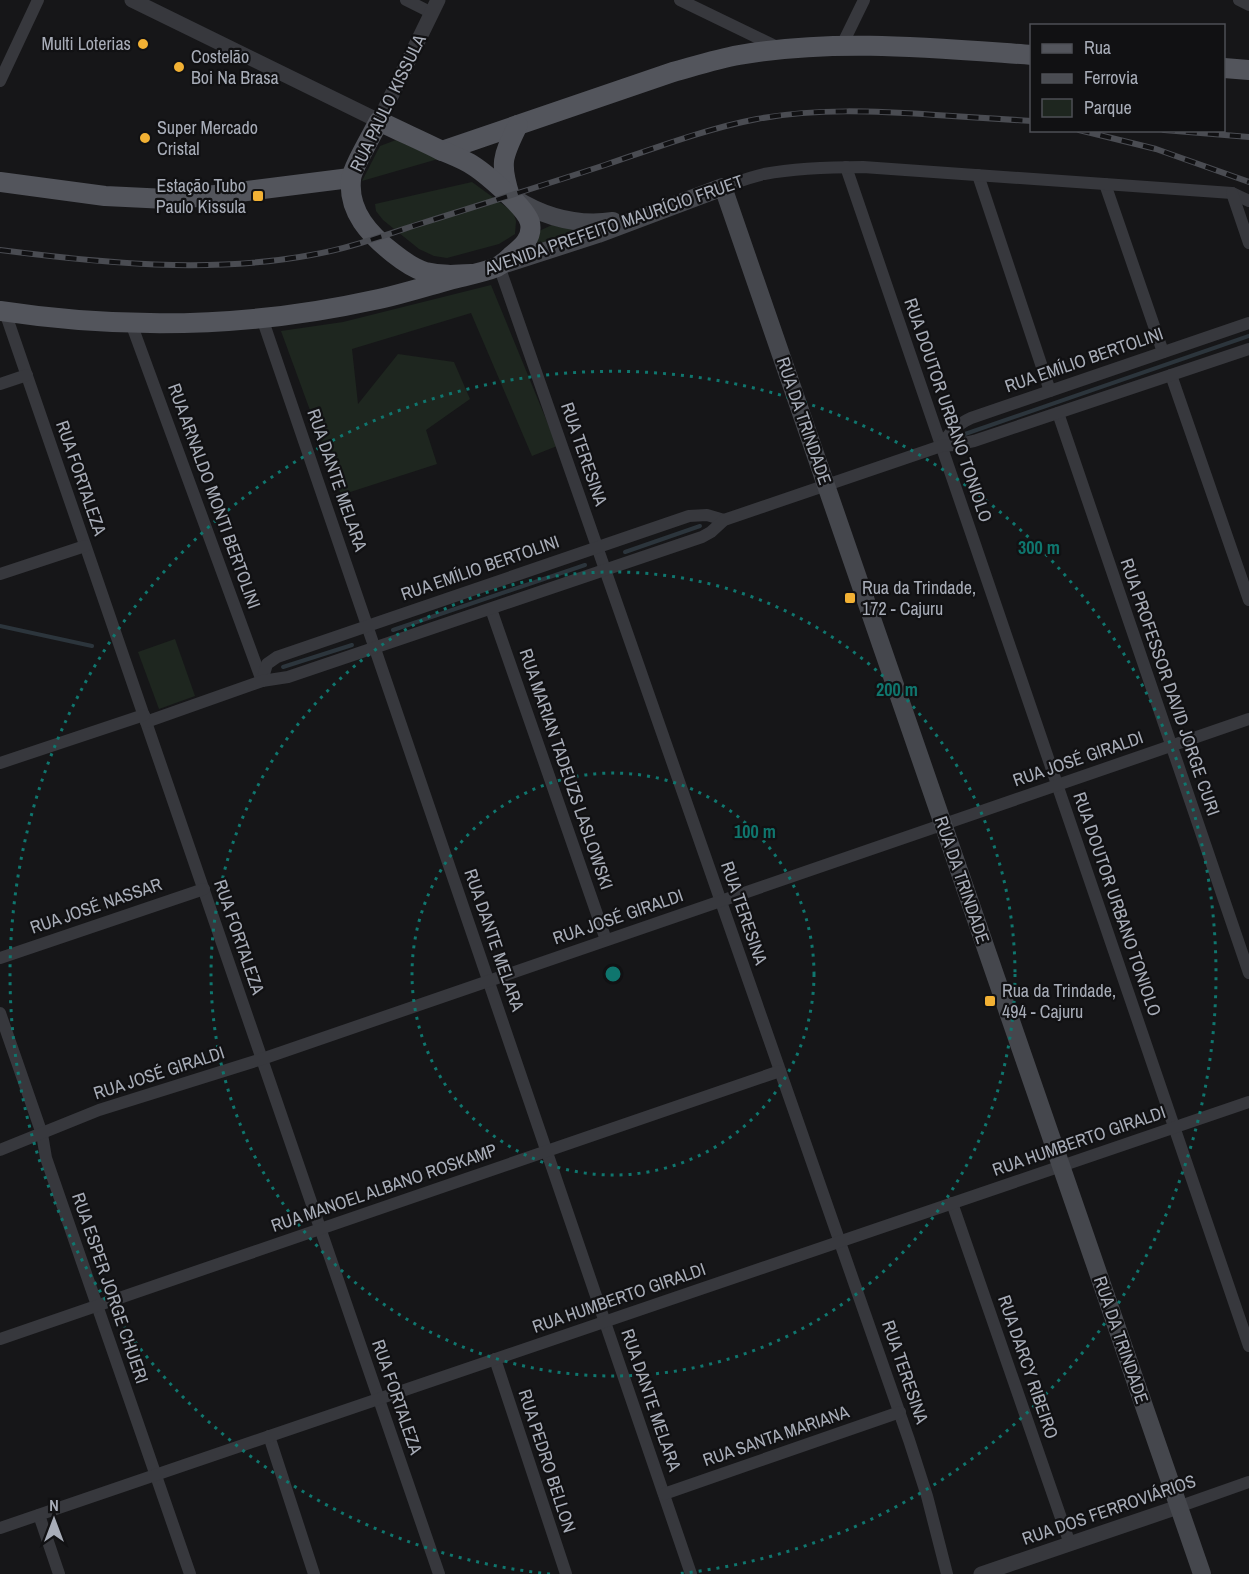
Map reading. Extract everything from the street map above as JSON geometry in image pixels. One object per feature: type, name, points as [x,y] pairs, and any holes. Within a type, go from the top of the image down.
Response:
[{"type":"main road","points":[[442,151],[697,65],[737,55],[781,49],[842,45],[906,46],[1030,55]]},
{"type":"main road","points":[[1225,68],[1249,70]]},
{"type":"main road","points":[[379,121],[470,164],[510,196],[527,214],[530,223],[527,240],[499,266]]},
{"type":"main road","name":"RUA PAULO KISSULA","points":[[379,121],[351,178],[352,198],[363,224],[375,238],[411,266],[436,274],[472,274]]},
{"type":"main road","points":[[518,125],[505,151],[503,167],[510,196],[546,215],[568,220],[610,222],[648,215]]},
{"type":"main road","points":[[0,182],[105,196],[167,199],[351,178]]},
{"type":"main road","name":"AVENIDA PREFEITO MAURÍCIO FRUET","points":[[3,312],[71,320],[131,323],[201,322],[317,311],[376,300],[499,266],[598,234],[723,187]]},
{"type":"main road","name":"RUA DA TRINDADE","points":[[723,187],[1202,1574]]},
{"type":"street","points":[[0,81],[38,0]]},
{"type":"street","points":[[132,0],[379,121]]},
{"type":"street","points":[[406,0],[435,6]]},
{"type":"street","points":[[680,0],[781,49]]},
{"type":"street","points":[[842,45],[864,0]]},
{"type":"street","points":[[1239,0],[1249,5]]},
{"type":"street","name":"RUA PAULO KISSULA","points":[[379,121],[435,6]]},
{"type":"street","name":"AVENIDA PREFEITO MAURÍCIO FRUET","points":[[723,187],[781,172],[846,167],[1232,193]]},
{"type":"street","name":"RUA DOUTOR URBANO TONIOLO","points":[[846,167],[1249,1346]]},
{"type":"street","points":[[978,175],[1050,391]]},
{"type":"street","points":[[1105,184],[1163,352]]},
{"type":"street","points":[[1232,193],[1249,201]]},
{"type":"street","points":[[1232,193],[1249,243]]},
{"type":"street","name":"RUA TERESINA","points":[[499,266],[900,1412],[927,1496],[947,1574]]},
{"type":"street","name":"RUA FORTALEZA","points":[[3,312],[27,375],[439,1574]]},
{"type":"street","name":"RUA DANTE MELARA","points":[[262,318],[691,1574]]},
{"type":"street","name":"RUA ARNALDO MONTI BERTOLINI","points":[[131,323],[262,681]]},
{"type":"street","name":"RUA EMÍLIO BERTOLINI","points":[[941,446],[950,431],[971,418],[1249,323]]},
{"type":"street","name":"RUA EMÍLIO BERTOLINI","points":[[0,764],[262,681],[284,679],[702,537],[711,532],[724,519],[941,446],[974,441],[1249,349]]},
{"type":"street","points":[[0,384],[27,375]]},
{"type":"street","points":[[1171,375],[1249,600]]},
{"type":"street","name":"RUA PROFESSOR DAVID JORGE CURI","points":[[1058,413],[1249,973]]},
{"type":"street","name":"RUA EMÍLIO BERTOLINI","points":[[262,681],[267,664],[277,657],[689,516],[707,515],[724,519]]},
{"type":"street","points":[[0,574],[86,546]]},
{"type":"street","name":"RUA MARIAN TADEUZS LASLOWSKI","points":[[491,609],[606,940]]},
{"type":"street","name":"RUA JOSÉ GIRALDI","points":[[0,1150],[99,1110],[262,1059],[1249,719]]},
{"type":"street","name":"RUA JOSÉ NASSAR","points":[[0,958],[204,889]]},
{"type":"street","name":"RUA ESPER JORGE CHUERI","points":[[0,1013],[42,1134],[46,1158],[190,1574]]},
{"type":"street","name":"RUA MANOEL ALBANO ROSKAMP","points":[[0,1339],[780,1071]]},
{"type":"street","name":"RUA HUMBERTO GIRALDI","points":[[0,1528],[1249,1102]]},
{"type":"street","name":"RUA DARCY RIBEIRO","points":[[951,1203],[1070,1544]]},
{"type":"street","name":"RUA PEDRO BELLON","points":[[495,1359],[566,1574]]},
{"type":"street","name":"RUA SANTA MARIANA","points":[[664,1494],[900,1412]]},
{"type":"street","points":[[269,1436],[314,1574]]},
{"type":"street","name":"RUA DOS FERROVIÁRIOS","points":[[981,1574],[1249,1482]]},
{"type":"street","points":[[39,1515],[58,1574]]},
{"type":"green space","points":[[396,140],[438,159],[362,181],[380,146]]},
{"type":"green space","points":[[472,182],[513,212],[516,221],[515,234],[499,244],[447,258],[434,256],[419,249],[383,220],[376,211],[375,204]]},
{"type":"green space","points":[[552,225],[587,232],[536,247],[539,231]]},
{"type":"green space","points":[[491,285],[557,446],[532,456],[471,313],[352,349],[358,404],[398,354],[454,362],[470,399],[426,430],[437,464],[341,495],[281,331],[343,322]]},
{"type":"green space","points":[[175,639],[195,696],[159,709],[138,652]]},
{"type":"waterway","points":[[965,434],[1249,336]]},
{"type":"waterway","points":[[625,552],[700,526]]},
{"type":"waterway","points":[[393,630],[585,565]]},
{"type":"waterway","points":[[0,626],[92,646]]},
{"type":"waterway","points":[[283,667],[352,645]]},
{"type":"railway","points":[[0,250],[77,259],[156,264],[195,265],[273,261],[363,242],[680,139],[757,119],[802,113],[846,111],[1030,121]]},
{"type":"railway","points":[[1087,132],[1156,149],[1249,182]]},
{"type":"railway","points":[[1188,132],[1249,137]]},
{"type":"place","name":"Multi Loterias","points":[[143,44]]},
{"type":"place","name":"Costelão Boi Na Brasa","points":[[179,67]]},
{"type":"place","name":"Super Mercado Cristal","points":[[145,138]]},
{"type":"place","name":"Estação Tubo Paulo Kissula","points":[[258,196]]},
{"type":"place","name":"Rua da Trindade, 172 - Cajuru","points":[[850,598]]},
{"type":"place","name":"Rua da Trindade, 494 - Cajuru","points":[[990,1001]]}]
